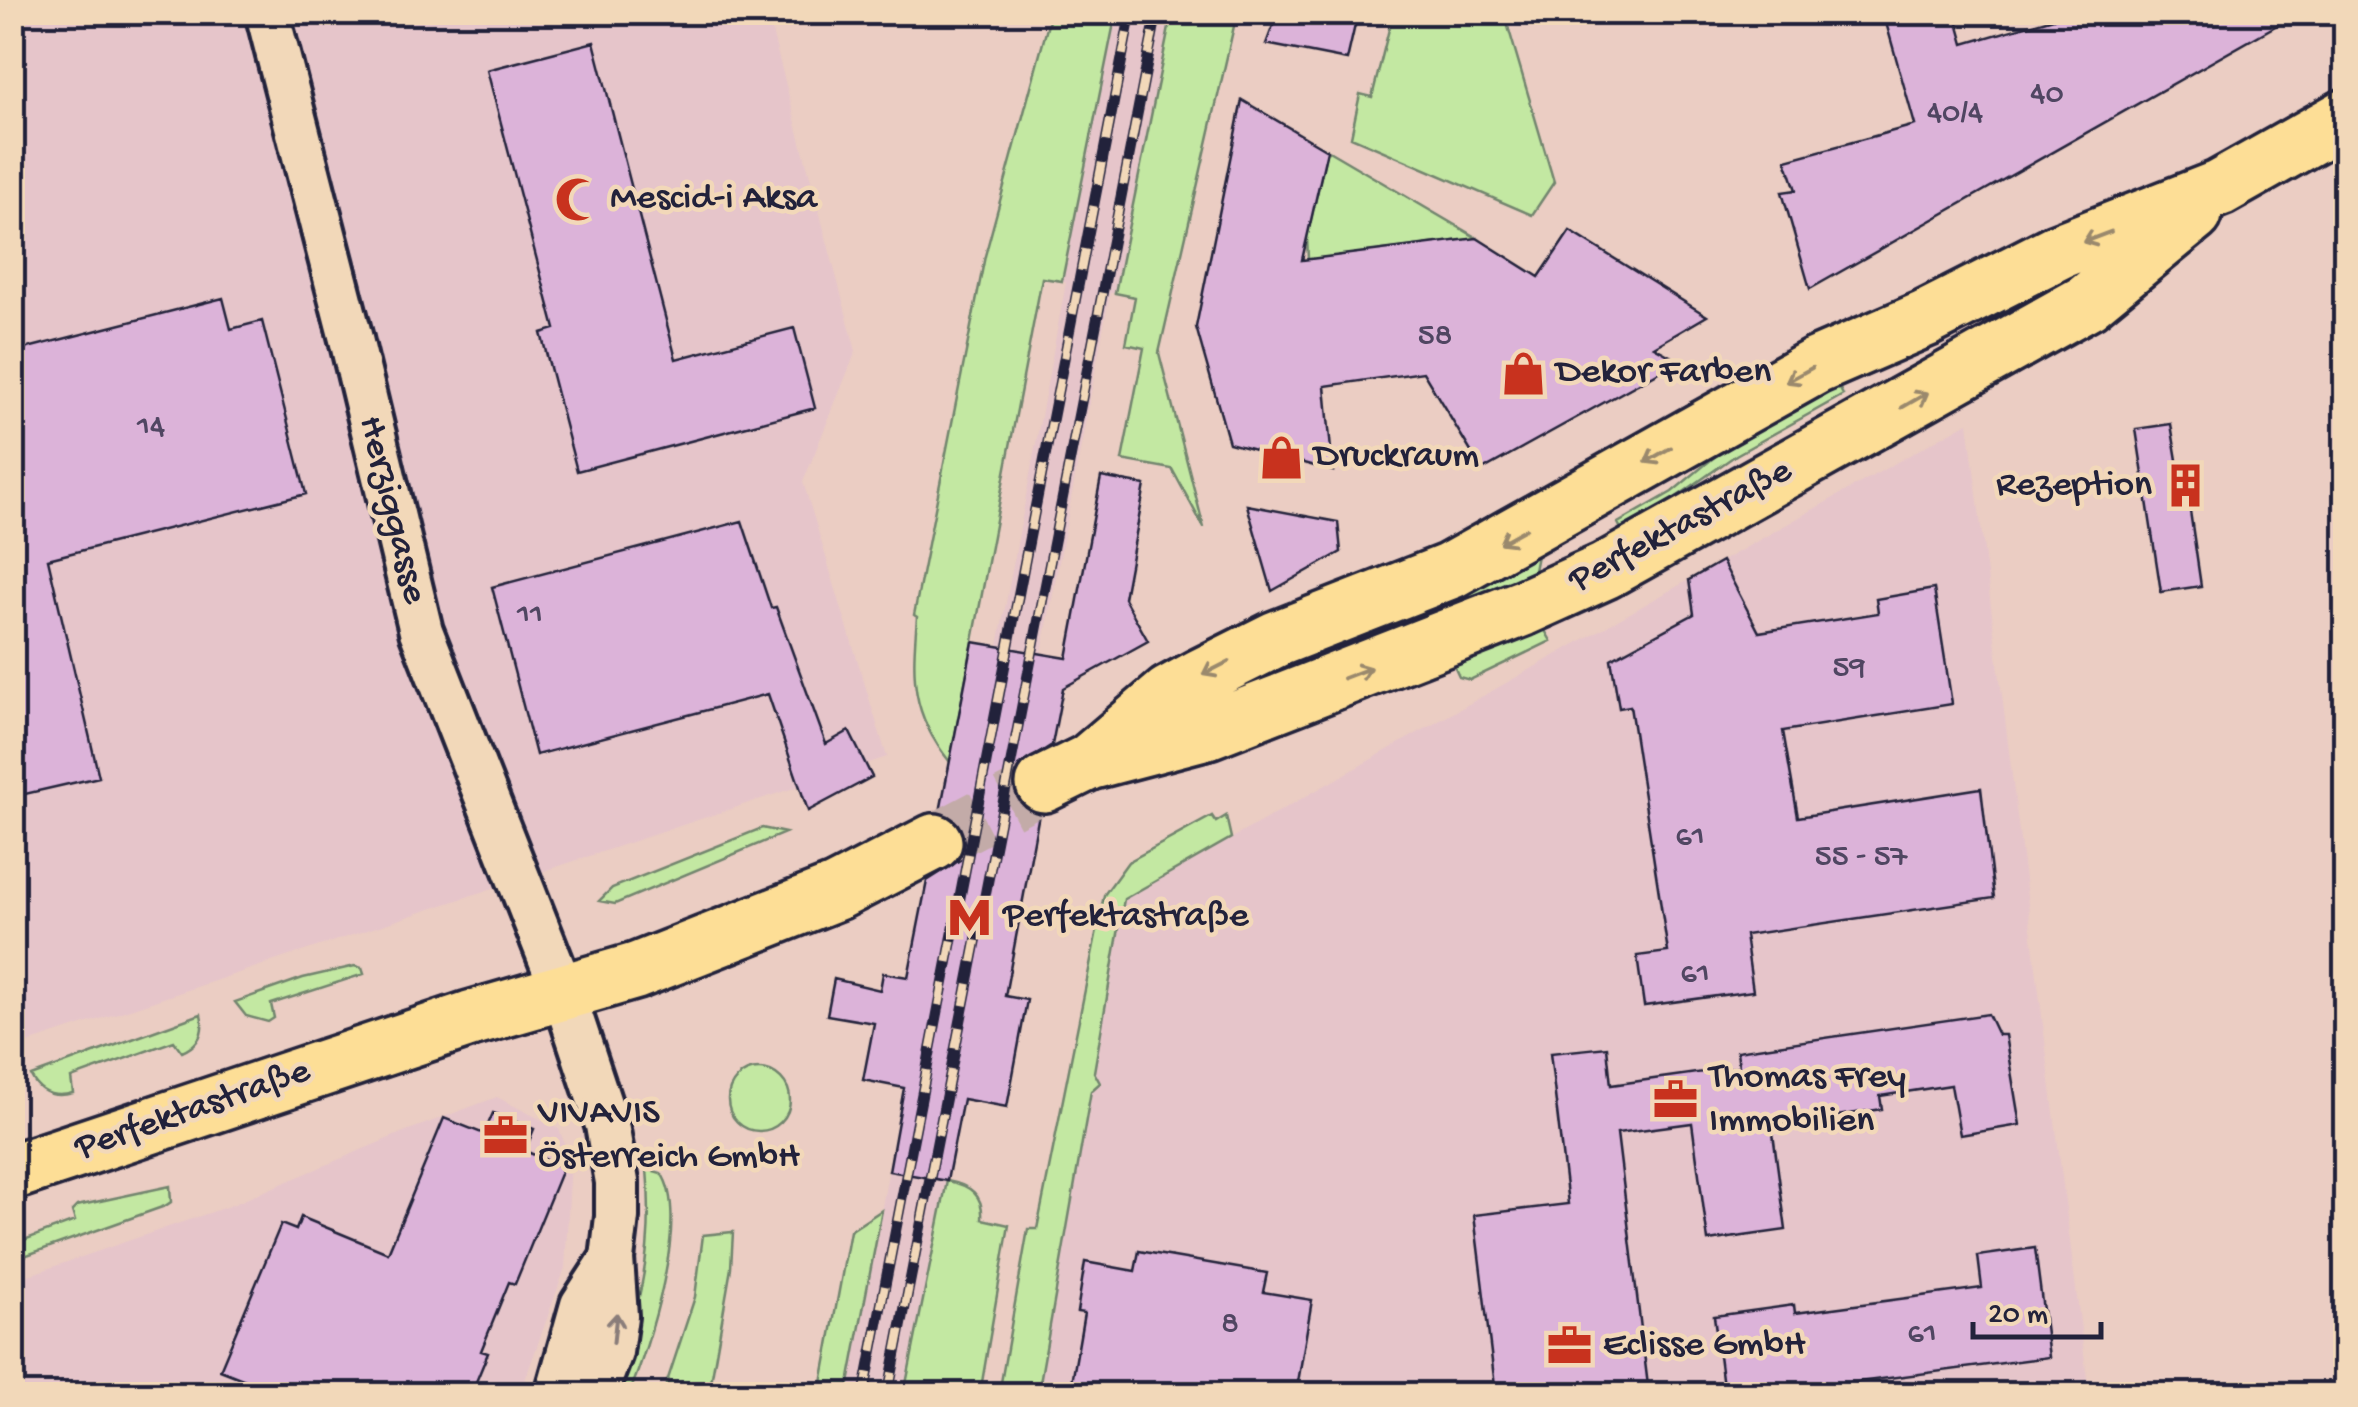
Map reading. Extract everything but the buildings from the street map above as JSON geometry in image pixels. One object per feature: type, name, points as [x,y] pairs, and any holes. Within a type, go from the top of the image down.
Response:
[{"type":"main road","name":"Perfektastraße","points":[[2220,188],[2180,228],[2088,302],[1634,556],[1523,608],[1207,731],[1067,773],[1168,694],[1233,660],[1276,639],[1450,571],[1816,366],[1925,319],[2059,252],[2220,188],[2346,117]]},
{"type":"main road","name":"Perfektastraße","points":[[12,1172],[432,1031],[636,971],[836,892],[934,842]]},
{"type":"street","name":"Herziggasse","points":[[267,12],[421,631],[563,992],[612,1148],[618,1217],[612,1259],[616,1330],[595,1394]]},
{"type":"street","points":[[557,1394],[582,1305],[612,1259]]},
{"type":"shaded area","points":[[12,13],[767,13],[856,351],[803,482],[887,757],[13,1048]]},
{"type":"shaded area","points":[[1116,13],[1172,13],[1115,293],[1110,293],[969,1037],[963,1099],[904,1394],[847,1394],[904,1088],[933,992],[1066,283],[1062,281]]},
{"type":"shaded area","points":[[1968,422],[2089,1394],[1038,1394],[1091,1090],[1100,1083],[1094,1072],[1124,899]]},
{"type":"shaded area","points":[[497,1097],[559,1129],[571,1160],[565,1268],[520,1394],[13,1394],[12,1281],[232,1205]]},
{"type":"green space","points":[[1051,13],[1116,13],[1062,281],[1042,278],[950,762],[927,727],[921,710],[915,676],[914,615],[985,256]]},
{"type":"green space","points":[[1172,13],[1237,13],[1159,353],[1204,528],[1172,469],[1122,460],[1144,348],[1126,344],[1135,297],[1115,293]]},
{"type":"green space","points":[[1380,13],[1504,13],[1554,182],[1532,215],[1351,137],[1360,94],[1372,97],[1390,25],[1378,21]]},
{"type":"green space","points":[[1327,150],[1477,238],[1308,260],[1307,236]]},
{"type":"green space","points":[[1835,379],[1843,395],[1736,455],[1622,531],[1618,523],[1672,492],[1735,440]]},
{"type":"green space","points":[[1529,552],[1532,557],[1537,555],[1533,576],[1283,677],[1279,661]]},
{"type":"green space","points":[[1543,627],[1551,641],[1470,680],[1459,677],[1455,661]]},
{"type":"green space","points":[[1212,816],[1216,822],[1226,816],[1231,838],[1124,899],[1094,1072],[1100,1083],[1091,1091],[1038,1394],[999,1394],[1028,1229],[1037,1229],[1104,895],[1128,862]]},
{"type":"green space","points":[[762,828],[785,833],[615,904],[599,901],[612,888]]},
{"type":"green space","points":[[355,966],[362,968],[364,974],[271,1004],[274,1018],[268,1022],[246,1016],[235,1002],[303,978]]},
{"type":"green space","points":[[201,1014],[202,1027],[193,1046],[182,1052],[174,1041],[71,1078],[73,1093],[49,1093],[31,1076]]},
{"type":"green space","points":[[759,1069],[781,1078],[790,1100],[781,1122],[759,1131],[737,1122],[728,1100],[737,1078]]},
{"type":"green space","points":[[647,1169],[661,1173],[669,1193],[669,1250],[655,1316],[629,1394],[608,1394],[642,1284],[648,1230]]},
{"type":"green space","points":[[947,1181],[974,1192],[981,1204],[982,1219],[1009,1225],[980,1394],[904,1394]]},
{"type":"green space","points":[[170,1186],[171,1202],[165,1206],[13,1260],[13,1244],[75,1221],[72,1211],[77,1206]]},
{"type":"green space","points":[[882,1210],[847,1394],[820,1394],[850,1231]]},
{"type":"green space","points":[[733,1232],[731,1268],[709,1394],[663,1394],[695,1297],[703,1235]]},
{"type":"tunnel","points":[[934,842],[1044,784]]},
{"type":"railway","points":[[864,1394],[1131,12]]},
{"type":"railway","points":[[888,1394],[1157,12]]},
{"type":"place","name":"Mescid-i Aksa","points":[[577,199]]},
{"type":"place","name":"Dekor Farben","points":[[1523,373]]},
{"type":"place","name":"Druckraum","points":[[1281,457]]},
{"type":"place","name":"Rezeption","points":[[2185,486]]},
{"type":"place","name":"Perfektastraße","points":[[970,917]]},
{"type":"place","name":"Thomas Frey Immobilien","points":[[1676,1100]]},
{"type":"place","name":"VIVAVIS Österreich GmbH","points":[[505,1136]]},
{"type":"place","name":"Eclisse GmbH","points":[[1570,1346]]}]
